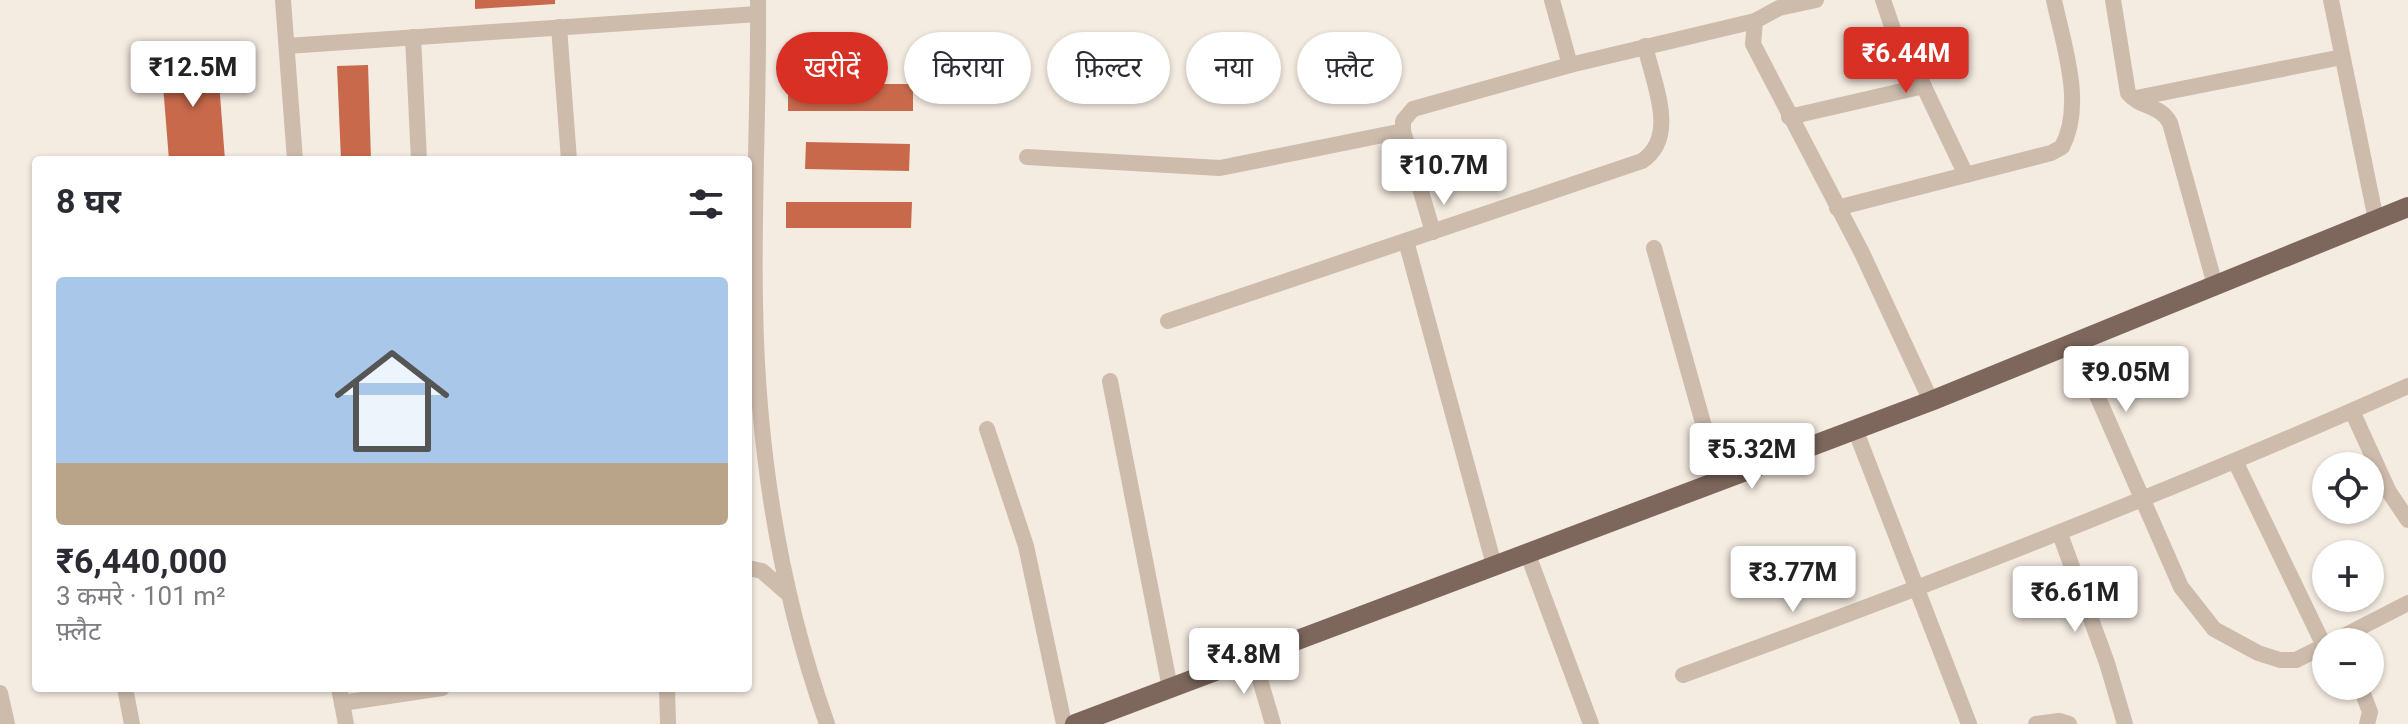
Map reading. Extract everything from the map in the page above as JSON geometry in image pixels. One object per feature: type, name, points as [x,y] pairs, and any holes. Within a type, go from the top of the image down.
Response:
[{"type":"main road","points":[[1075,724],[1114,717],[1170,688],[1931,401],[2408,208]]},
{"type":"street","points":[[283,0],[295,156]]},
{"type":"street","points":[[1552,0],[1570,65]]},
{"type":"street","points":[[1433,232],[1403,131],[1406,114],[1422,105],[1645,46],[1755,21],[1779,8],[1816,0]]},
{"type":"street","points":[[1883,0],[1895,35],[1924,86],[1966,175]]},
{"type":"street","points":[[1837,208],[2051,153],[2062,147],[2068,136],[2072,115],[2071,90],[2054,0]]},
{"type":"street","points":[[2113,0],[2125,82],[2133,98],[2165,112],[2170,123],[2215,285]]},
{"type":"street","points":[[2331,0],[2376,220]]},
{"type":"street","points":[[287,46],[559,27],[758,7],[754,301],[756,434],[786,592],[827,724]]},
{"type":"street","points":[[1755,21],[1753,44],[1931,401]]},
{"type":"street","points":[[559,27],[569,156]]},
{"type":"street","points":[[413,37],[419,156]]},
{"type":"street","points":[[1168,321],[1619,170],[1654,153],[1661,141],[1663,127],[1645,46]]},
{"type":"street","points":[[2133,98],[2342,57]]},
{"type":"street","points":[[1789,117],[1924,86]]},
{"type":"street","points":[[1027,157],[1220,168],[1403,131]]},
{"type":"street","points":[[1406,241],[1494,565]]},
{"type":"street","points":[[1654,248],[1719,480]]},
{"type":"street","points":[[2074,343],[2181,587],[2214,629],[2258,653],[2280,660],[2296,660],[2312,653]]},
{"type":"street","points":[[1110,381],[1170,688]]},
{"type":"street","points":[[1683,675],[2060,534],[2236,463],[2408,386]]},
{"type":"street","points":[[2352,411],[2389,492],[2408,520]]},
{"type":"street","points":[[987,429],[1026,546],[1064,724]]},
{"type":"street","points":[[1855,429],[1969,724]]},
{"type":"street","points":[[2236,463],[2317,628]]},
{"type":"street","points":[[2060,534],[2107,663],[2125,724]]},
{"type":"street","points":[[1527,552],[1591,724]]},
{"type":"street","points":[[752,569],[762,571],[786,592]]},
{"type":"street","points":[[2360,628],[2408,603]]},
{"type":"street","points":[[1253,656],[1273,724]]},
{"type":"street","points":[[126,692],[132,724]]},
{"type":"street","points":[[346,724],[341,695],[384,692]]},
{"type":"street","points":[[667,692],[668,724]]},
{"type":"street","points":[[0,693],[7,724]]},
{"type":"street","points":[[2365,700],[2370,712],[2367,724]]},
{"type":"street","points":[[2036,724],[2059,721],[2069,724]]},
{"type":"building","points":[[475,0],[555,0],[555,4],[475,9]]},
{"type":"building","points":[[217,56],[225,156],[169,156],[161,60]]},
{"type":"building","points":[[368,65],[371,156],[341,156],[337,66]]},
{"type":"building","points":[[888,84],[904,84],[904,104],[913,104],[913,111],[788,111],[788,104],[888,104]]},
{"type":"building","points":[[806,142],[910,144],[909,171],[805,169]]},
{"type":"building","points":[[786,202],[912,202],[911,228],[786,228]]}]
